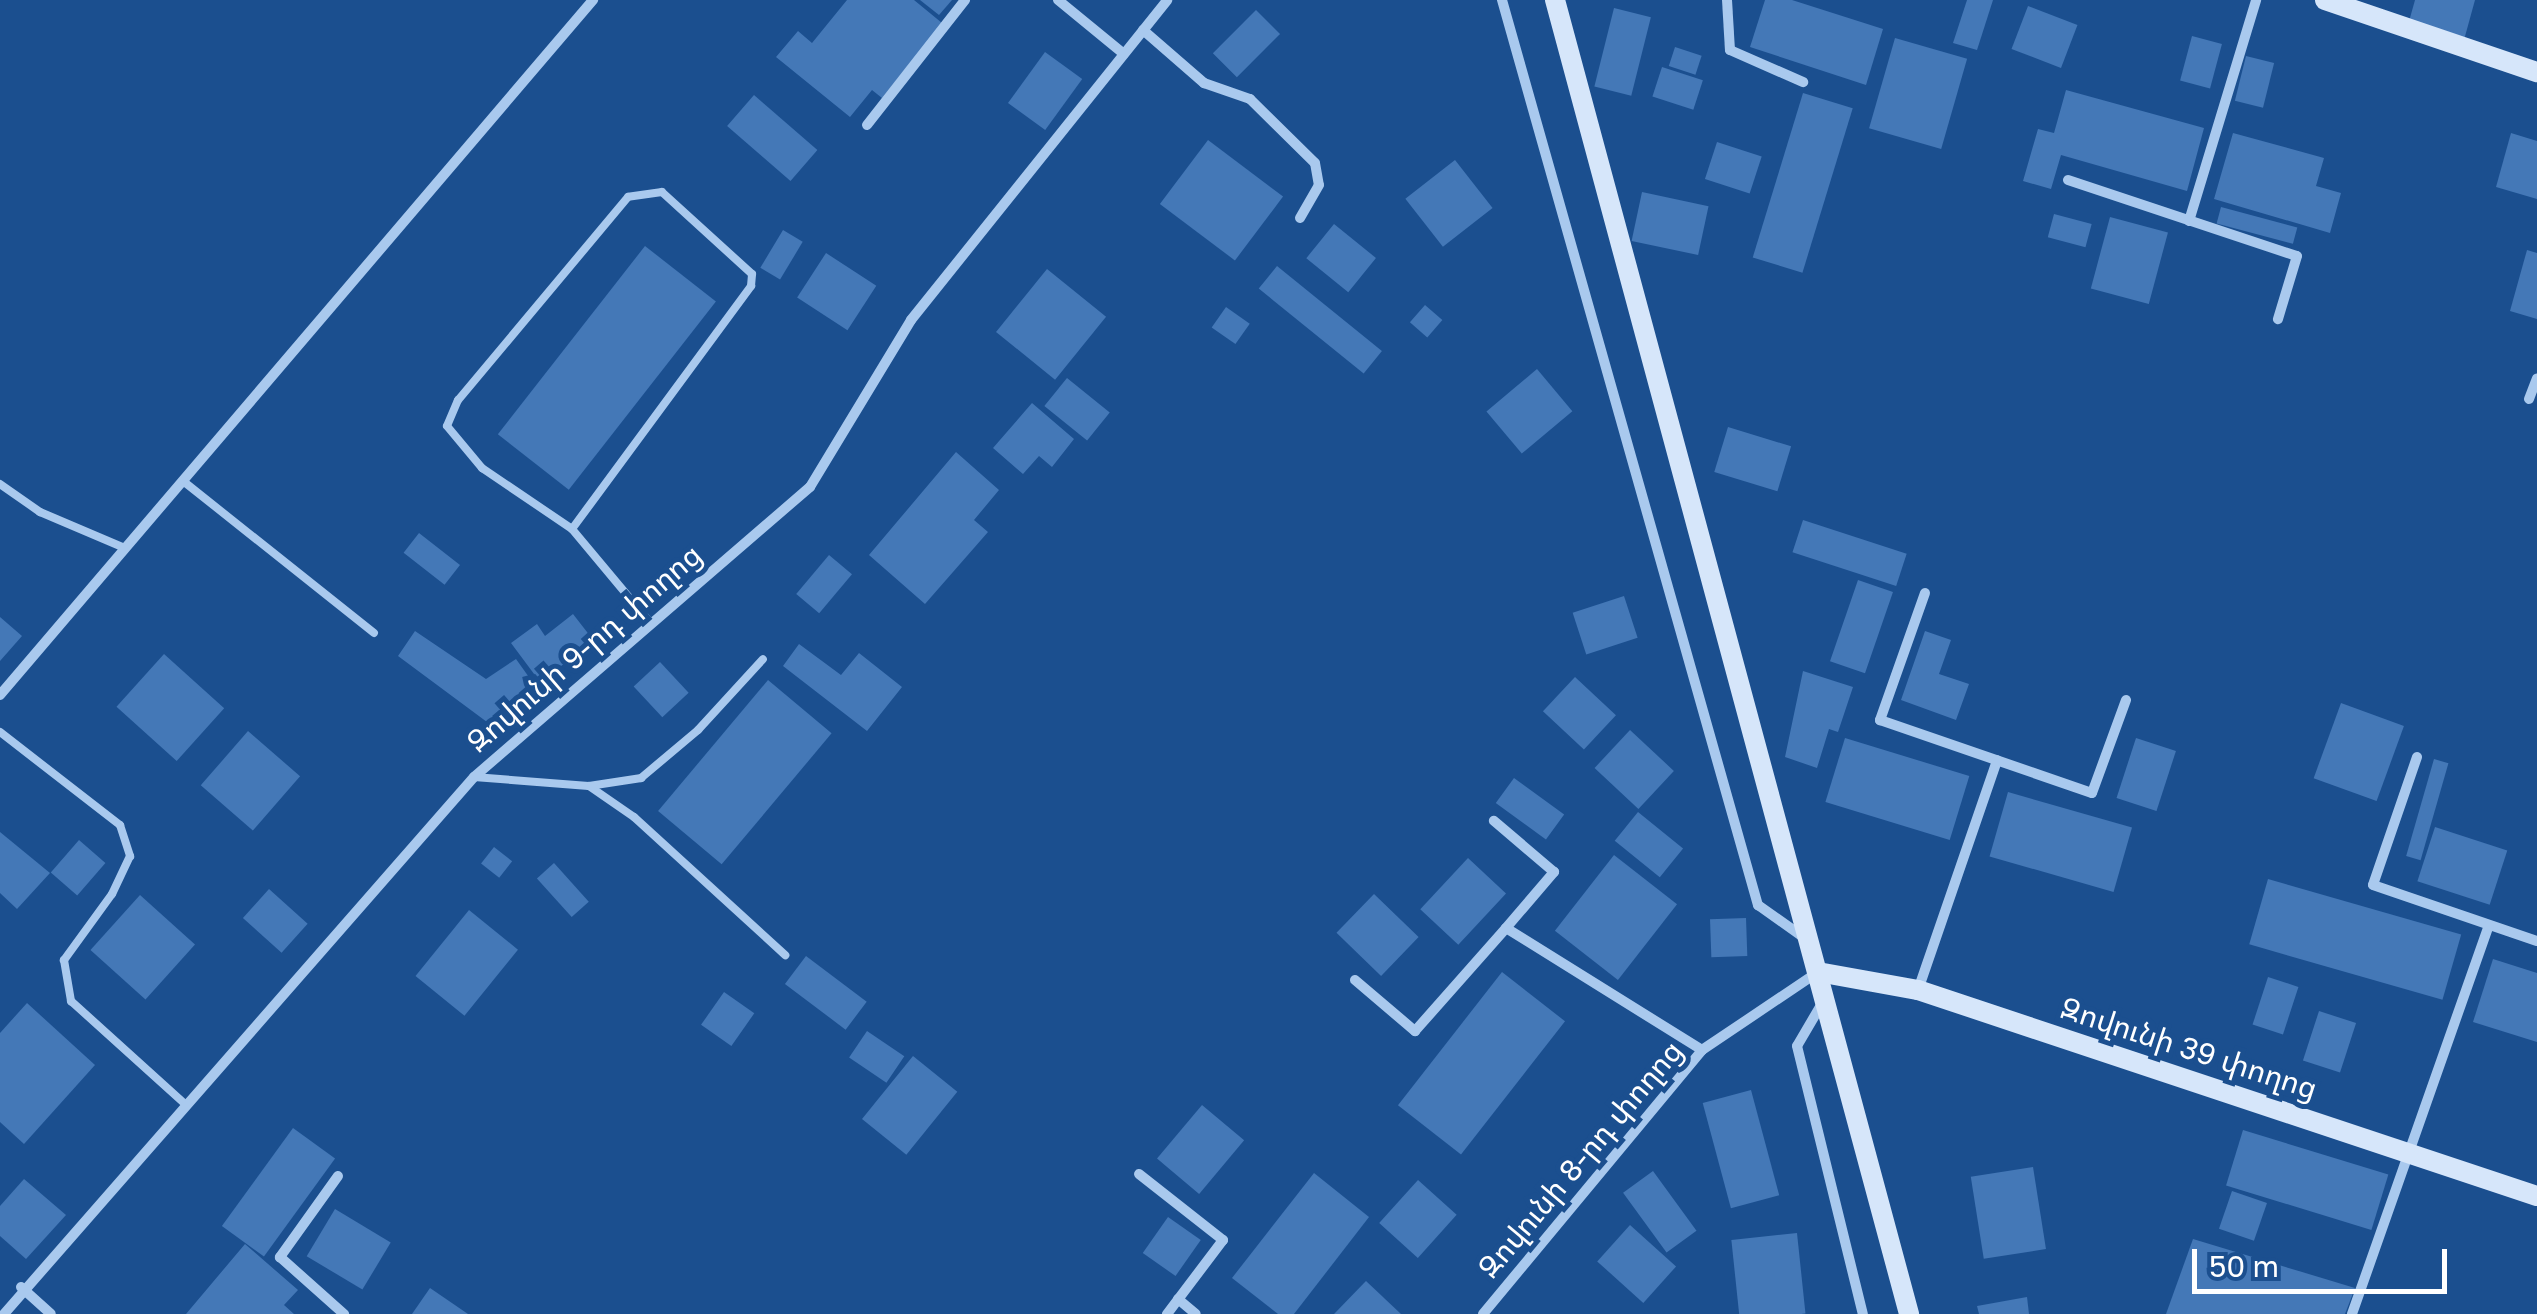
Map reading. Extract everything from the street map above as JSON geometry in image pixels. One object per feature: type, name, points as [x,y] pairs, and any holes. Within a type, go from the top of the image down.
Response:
[{"type":"street","points":[[0,695],[593,0]]},
{"type":"street","points":[[867,125],[965,0]]},
{"type":"street","points":[[1058,0],[1124,54]]},
{"type":"street","name":"Զովունի 9-րդ փողոց","points":[[4,1314],[21,1287],[474,777],[649,621],[810,487],[912,320],[1167,0]]},
{"type":"street","points":[[1502,0],[1758,904],[1810,942]]},
{"type":"street","points":[[1555,0],[1909,1314]]},
{"type":"street","points":[[1727,0],[1730,50],[1802,82]]},
{"type":"street","points":[[2189,221],[2256,0]]},
{"type":"street","points":[[2325,0],[2537,72]]},
{"type":"street","points":[[1143,30],[1204,82],[1250,99],[1316,163],[1318,185],[1300,218]]},
{"type":"street","points":[[2068,180],[2297,256],[2278,318]]},
{"type":"street","points":[[2530,399],[2537,378]]},
{"type":"street","points":[[1924,592],[1880,720],[2092,793],[2126,700]]},
{"type":"street","points":[[2417,758],[2373,885],[2537,941]]},
{"type":"street","points":[[1918,990],[1997,760]]},
{"type":"street","points":[[1354,980],[1415,1031],[1506,928],[1554,872],[1494,821]]},
{"type":"street","points":[[2352,1314],[2489,925]]},
{"type":"street","points":[[1506,928],[1702,1050]]},
{"type":"street","name":"Զովունի 39 փողոց","points":[[1818,972],[1918,990],[2537,1196]]},
{"type":"street","name":"Զովունի 8-րդ փողոց","points":[[1483,1314],[1702,1050],[1818,972]]},
{"type":"street","points":[[1825,999],[1796,1046],[1863,1314]]},
{"type":"street","points":[[1140,1174],[1223,1240],[1167,1314]]},
{"type":"street","points":[[338,1176],[280,1256],[344,1314]]},
{"type":"street","points":[[21,1287],[52,1314]]},
{"type":"street","points":[[1178,1299],[1196,1314]]},
{"type":"lane","points":[[572,529],[751,286],[752,274],[662,192],[628,197],[458,400],[448,426],[482,468],[572,529],[649,621]]},
{"type":"lane","points":[[183,481],[374,633]]},
{"type":"lane","points":[[0,484],[40,512],[126,548]]},
{"type":"lane","points":[[474,777],[589,786],[641,778],[698,730],[763,659]]},
{"type":"lane","points":[[0,732],[120,824],[130,856],[112,894],[64,960],[71,1000],[184,1103]]},
{"type":"lane","points":[[589,786],[634,817],[785,956]]},
{"type":"building","points":[[847,0],[914,0],[942,23],[882,98],[872,90],[850,117],[776,57],[798,31],[812,43]]},
{"type":"building","points":[[920,0],[952,0],[939,15]]},
{"type":"building","points":[[1765,0],[1792,0],[1883,29],[1866,85],[1750,47]]},
{"type":"building","points":[[1967,0],[1993,0],[1977,50],[1953,43]]},
{"type":"building","points":[[2415,0],[2475,0],[2464,40],[2408,25]]},
{"type":"building","points":[[2028,6],[2077,25],[2061,68],[2012,49]]},
{"type":"building","points":[[1614,8],[1651,17],[1631,96],[1594,87]]},
{"type":"building","points":[[1256,10],[1280,34],[1237,77],[1213,53]]},
{"type":"building","points":[[2192,36],[2222,44],[2210,88],[2180,80]]},
{"type":"building","points":[[1895,38],[1967,59],[1941,149],[1869,128]]},
{"type":"building","points":[[1675,47],[1702,56],[1695,75],[1669,66]]},
{"type":"building","points":[[1045,52],[1082,79],[1045,130],[1008,103]]},
{"type":"building","points":[[2246,56],[2274,63],[2263,108],[2235,101]]},
{"type":"building","points":[[1662,67],[1703,80],[1693,110],[1652,96]]},
{"type":"building","points":[[2066,90],[2204,128],[2187,191],[2061,155],[2051,189],[2023,181],[2038,129],[2054,133]]},
{"type":"building","points":[[1803,93],[1853,108],[1802,273],[1753,257]]},
{"type":"building","points":[[754,95],[817,150],[790,181],[727,126]]},
{"type":"building","points":[[2233,133],[2324,158],[2316,186],[2341,193],[2330,233],[2214,199]]},
{"type":"building","points":[[2511,133],[2537,141],[2537,199],[2496,187]]},
{"type":"building","points":[[1208,140],[1283,197],[1235,260],[1160,204]]},
{"type":"building","points":[[1717,142],[1762,157],[1750,194],[1705,179]]},
{"type":"building","points":[[1455,160],[1493,208],[1443,247],[1405,199]]},
{"type":"building","points":[[1642,192],[1709,206],[1698,255],[1632,241]]},
{"type":"building","points":[[2221,207],[2297,227],[2293,244],[2217,223]]},
{"type":"building","points":[[2054,214],[2092,224],[2085,247],[2048,237]]},
{"type":"building","points":[[2110,217],[2168,233],[2149,304],[2091,288]]},
{"type":"building","points":[[1334,224],[1376,258],[1348,292],[1306,258]]},
{"type":"building","points":[[783,230],[803,242],[780,280],[760,268]]},
{"type":"building","points":[[645,246],[716,301],[569,490],[498,434]]},
{"type":"building","points":[[2527,250],[2537,253],[2537,319],[2510,311]]},
{"type":"building","points":[[826,253],[876,286],[847,330],[797,297]]},
{"type":"building","points":[[1277,266],[1382,351],[1364,373],[1259,289]]},
{"type":"building","points":[[1047,269],[1106,317],[1055,380],[996,332]]},
{"type":"building","points":[[1425,305],[1442,320],[1427,337],[1410,322]]},
{"type":"building","points":[[1226,307],[1250,324],[1235,344],[1212,327]]},
{"type":"building","points":[[1537,369],[1572,411],[1522,454],[1486,411]]},
{"type":"building","points":[[1067,378],[1110,413],[1087,441],[1044,406]]},
{"type":"building","points":[[1032,403],[1074,439],[1052,467],[1039,456],[1023,474],[993,448]]},
{"type":"building","points":[[1728,427],[1791,446],[1777,491],[1714,472]]},
{"type":"building","points":[[956,452],[999,490],[974,520],[988,532],[925,604],[869,555]]},
{"type":"building","points":[[1803,520],[1907,554],[1896,586],[1792,552]]},
{"type":"building","points":[[419,533],[460,565],[445,585],[404,553]]},
{"type":"building","points":[[829,555],[852,574],[819,613],[796,594]]},
{"type":"building","points":[[1858,580],[1893,592],[1865,673],[1830,661]]},
{"type":"building","points":[[1624,596],[1638,638],[1586,655],[1573,613]]},
{"type":"building","points":[[573,614],[594,641],[540,682],[511,643],[537,624],[545,636]]},
{"type":"building","points":[[0,617],[22,636],[0,661]]},
{"type":"building","points":[[415,631],[486,679],[516,659],[536,687],[491,725],[398,656]]},
{"type":"building","points":[[1925,631],[1951,640],[1939,674],[1969,684],[1956,720],[1901,700]]},
{"type":"building","points":[[799,644],[841,675],[859,653],[902,687],[867,731],[783,666]]},
{"type":"building","points":[[164,654],[224,708],[177,761],[116,707]]},
{"type":"building","points":[[660,662],[689,693],[662,717],[634,687]]},
{"type":"building","points":[[1803,671],[1853,687],[1838,732],[1829,729],[1817,768],[1785,757]]},
{"type":"building","points":[[1575,677],[1616,715],[1584,750],[1543,711]]},
{"type":"building","points":[[768,680],[832,733],[722,864],[658,811]]},
{"type":"building","points":[[2341,703],[2404,726],[2377,801],[2314,778]]},
{"type":"building","points":[[1630,730],[1674,771],[1638,809],[1595,768]]},
{"type":"building","points":[[248,731],[300,776],[253,831],[201,785]]},
{"type":"building","points":[[1845,738],[1969,776],[1950,840],[1825,802]]},
{"type":"building","points":[[2136,738],[2176,751],[2156,811],[2117,798]]},
{"type":"building","points":[[2434,759],[2448,763],[2421,860],[2406,856]]},
{"type":"building","points":[[1514,778],[1564,814],[1546,840],[1496,803]]},
{"type":"building","points":[[2008,792],[2132,828],[2114,892],[1990,856]]},
{"type":"building","points":[[1638,812],[1683,849],[1660,877],[1615,841]]},
{"type":"building","points":[[2435,827],[2507,850],[2490,905],[2417,881]]},
{"type":"building","points":[[0,832],[50,873],[17,909],[0,893]]},
{"type":"building","points":[[79,840],[105,863],[77,895],[51,872]]},
{"type":"building","points":[[494,847],[512,861],[499,878],[481,864]]},
{"type":"building","points":[[1614,855],[1677,904],[1618,980],[1555,931]]},
{"type":"building","points":[[1468,858],[1506,893],[1458,945],[1420,909]]},
{"type":"building","points":[[554,863],[589,902],[572,917],[537,878]]},
{"type":"building","points":[[2268,879],[2461,934],[2442,1000],[2249,944]]},
{"type":"building","points":[[269,889],[308,924],[282,953],[243,918]]},
{"type":"building","points":[[1374,894],[1419,937],[1381,976],[1336,933]]},
{"type":"building","points":[[140,895],[195,945],[145,1000],[90,950]]},
{"type":"building","points":[[469,910],[518,950],[464,1016],[416,976]]},
{"type":"building","points":[[1746,918],[1747,956],[1711,957],[1710,919]]},
{"type":"building","points":[[806,956],[867,1002],[846,1030],[785,984]]},
{"type":"building","points":[[2493,959],[2537,973],[2537,1042],[2473,1022]]},
{"type":"building","points":[[1502,972],[1565,1021],[1461,1154],[1398,1105]]},
{"type":"building","points":[[2268,977],[2298,987],[2283,1034],[2253,1025]]},
{"type":"building","points":[[724,992],[754,1013],[731,1046],[701,1025]]},
{"type":"building","points":[[27,1003],[95,1065],[24,1144],[0,1122],[0,1033]]},
{"type":"building","points":[[2319,1011],[2356,1023],[2340,1073],[2303,1060]]},
{"type":"building","points":[[867,1031],[904,1056],[886,1083],[849,1058]]},
{"type":"building","points":[[913,1056],[957,1092],[906,1155],[862,1119]]},
{"type":"building","points":[[1751,1090],[1779,1195],[1731,1208],[1703,1103]]},
{"type":"building","points":[[1202,1105],[1244,1140],[1199,1194],[1157,1159]]},
{"type":"building","points":[[293,1128],[335,1159],[264,1256],[222,1226]]},
{"type":"building","points":[[2243,1130],[2388,1174],[2371,1230],[2226,1185]]},
{"type":"building","points":[[2033,1167],[2046,1249],[1984,1259],[1971,1177]]},
{"type":"building","points":[[1653,1171],[1696,1231],[1667,1253],[1623,1193]]},
{"type":"building","points":[[1314,1173],[1369,1217],[1294,1314],[1278,1314],[1232,1278]]},
{"type":"building","points":[[24,1179],[66,1215],[26,1259],[0,1236],[0,1206]]},
{"type":"building","points":[[1418,1180],[1457,1215],[1418,1258],[1379,1223]]},
{"type":"building","points":[[2232,1191],[2267,1203],[2254,1241],[2219,1229]]},
{"type":"building","points":[[335,1209],[391,1242],[362,1290],[307,1256]]},
{"type":"building","points":[[1168,1217],[1201,1240],[1176,1276],[1143,1253]]},
{"type":"building","points":[[1630,1225],[1676,1266],[1643,1303],[1597,1261]]},
{"type":"building","points":[[1797,1233],[1805,1314],[1739,1314],[1731,1240]]},
{"type":"building","points":[[2193,1239],[2355,1288],[2345,1314],[2166,1314]]},
{"type":"building","points":[[245,1244],[298,1290],[284,1305],[294,1314],[186,1314]]},
{"type":"building","points":[[1366,1281],[1401,1314],[1334,1314]]},
{"type":"building","points":[[430,1288],[468,1314],[412,1314]]},
{"type":"building","points":[[2027,1297],[2029,1314],[1979,1314],[1977,1306]]}]
